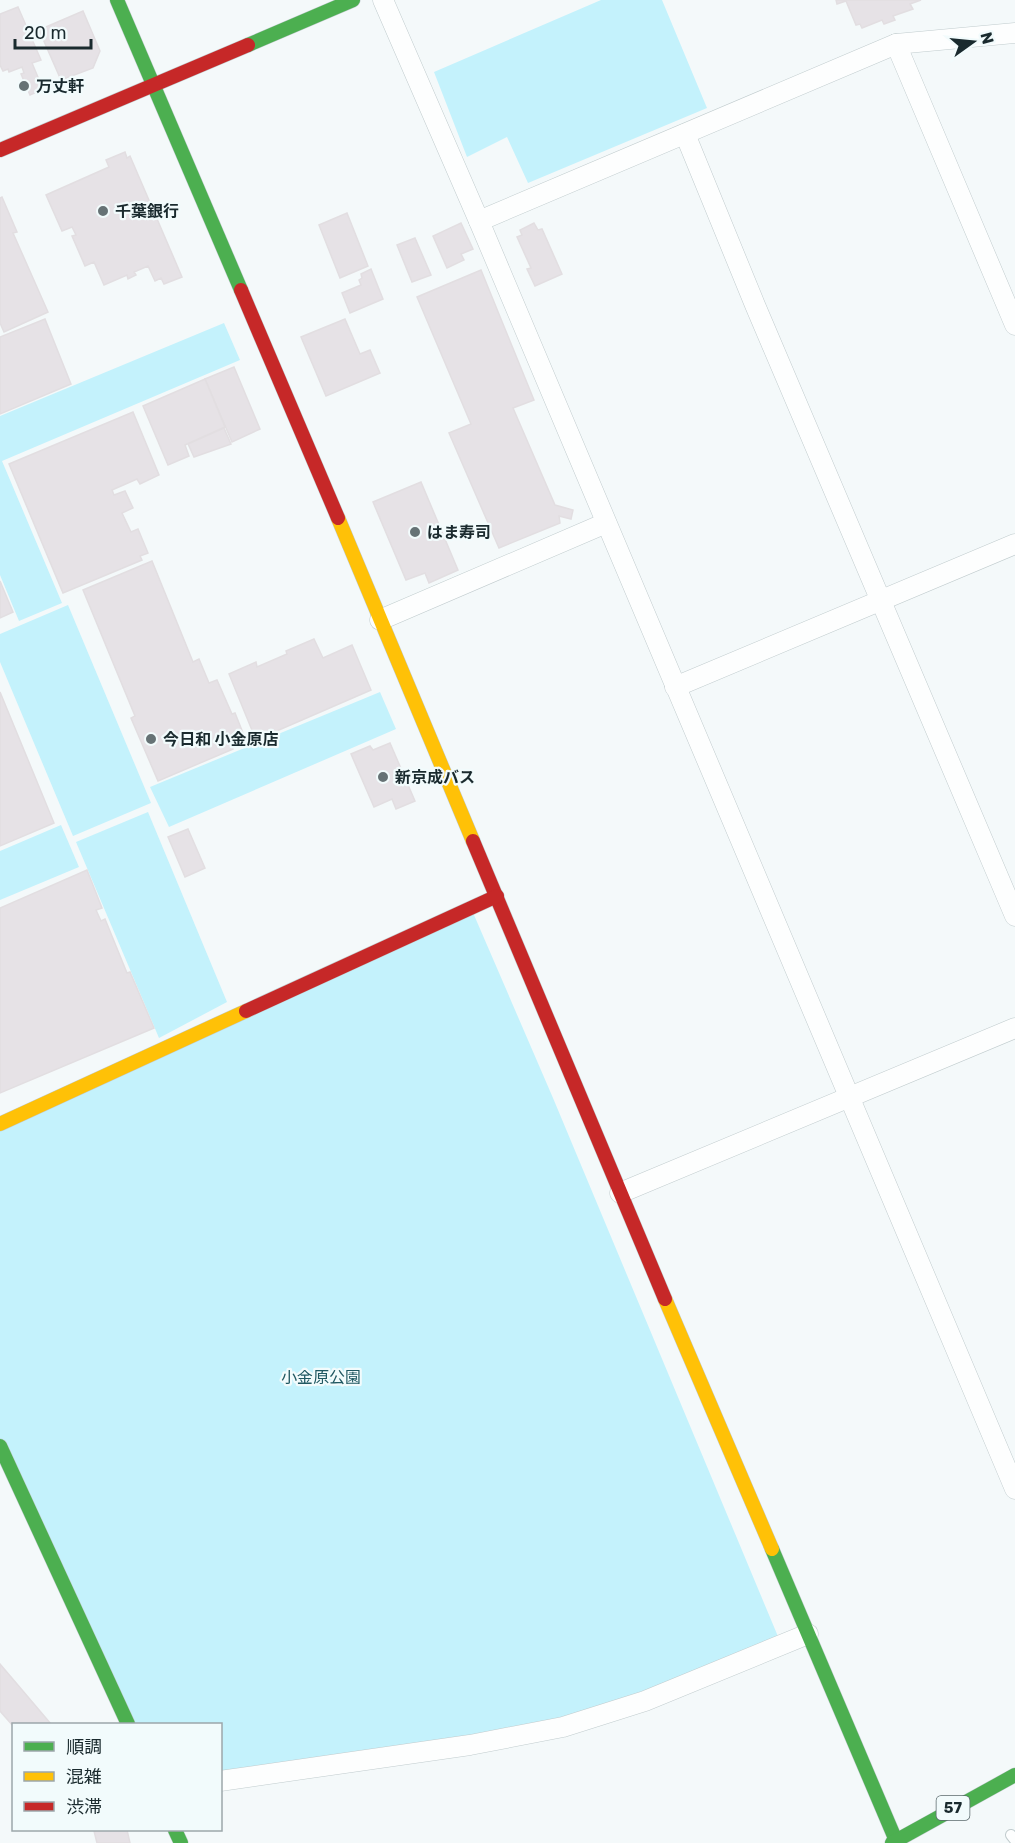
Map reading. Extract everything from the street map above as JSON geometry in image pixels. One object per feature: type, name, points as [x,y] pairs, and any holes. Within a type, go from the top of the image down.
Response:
[{"type":"street","points":[[117,0],[895,1842]]},
{"type":"street","points":[[0,150],[353,0]]},
{"type":"street","points":[[383,0],[1015,1490]]},
{"type":"street","points":[[478,221],[896,44],[1015,33]]},
{"type":"street","points":[[896,44],[1015,325]]},
{"type":"street","points":[[685,134],[755,305],[1015,916]]},
{"type":"street","points":[[380,620],[606,523]]},
{"type":"street","points":[[675,687],[1015,544]]},
{"type":"street","points":[[0,1124],[497,896]]},
{"type":"street","points":[[620,1193],[1015,1028]]},
{"type":"street","points":[[0,1446],[127,1723]]},
{"type":"street","points":[[222,1780],[470,1745],[563,1727],[645,1701],[808,1634]]},
{"type":"street","name":"57","points":[[895,1842],[1015,1775]]},
{"type":"green space","points":[[601,0],[662,0],[707,108],[528,183],[507,137],[467,157],[434,72]]},
{"type":"green space","points":[[224,323],[240,360],[2,461],[62,603],[19,621],[0,575],[0,416]]},
{"type":"green space","points":[[68,605],[151,803],[73,836],[0,662],[0,634]]},
{"type":"green space","points":[[380,692],[396,729],[169,827],[150,787]]},
{"type":"green space","points":[[148,812],[227,1002],[159,1038],[76,842]]},
{"type":"green space","points":[[61,825],[79,867],[0,900],[0,851]]},
{"type":"green space","name":"小金原公園","points":[[471,908],[782,1646],[605,1714],[222,1781],[222,1723],[128,1723],[0,1446],[0,1124]]},
{"type":"building","points":[[836,0],[921,0],[910,4],[913,9],[893,16],[895,20],[884,24],[882,20],[862,28],[860,24],[856,25],[846,1],[837,4]]},
{"type":"building","points":[[18,7],[41,60],[32,63],[43,89],[30,95],[21,74],[24,73],[22,67],[9,72],[8,69],[3,71],[0,65],[0,14]]},
{"type":"building","points":[[83,11],[100,51],[93,68],[61,80],[39,30]]},
{"type":"building","name":"千葉銀行","points":[[125,152],[127,158],[130,156],[182,277],[164,284],[161,278],[155,281],[148,266],[134,272],[136,275],[128,279],[127,275],[104,285],[94,262],[85,266],[72,236],[76,235],[72,227],[62,231],[46,195],[109,167],[106,160]]},
{"type":"building","points":[[2,197],[17,232],[13,233],[48,312],[4,332],[0,323],[0,198]]},
{"type":"building","points":[[347,213],[368,266],[340,278],[319,225]]},
{"type":"building","points":[[461,223],[473,249],[461,254],[464,260],[447,268],[433,236]]},
{"type":"building","points":[[534,223],[538,230],[542,229],[562,274],[535,286],[527,269],[531,268],[517,237],[522,235],[520,230]]},
{"type":"building","points":[[415,238],[431,275],[412,282],[397,245]]},
{"type":"building","points":[[371,269],[383,299],[350,313],[342,293],[361,285],[359,280],[362,278],[361,274]]},
{"type":"building","points":[[481,270],[534,400],[513,408],[555,505],[573,510],[571,519],[559,516],[560,523],[499,548],[449,433],[471,424],[417,297]]},
{"type":"building","points":[[45,319],[71,384],[0,414],[0,337]]},
{"type":"building","points":[[345,319],[360,354],[370,350],[380,373],[326,396],[301,337]]},
{"type":"building","points":[[234,367],[260,429],[232,442],[205,379]]},
{"type":"building","points":[[205,379],[225,427],[185,445],[189,456],[168,465],[143,406]]},
{"type":"building","points":[[133,412],[159,475],[140,484],[137,479],[112,490],[114,495],[125,491],[133,508],[122,513],[131,532],[138,529],[148,553],[140,556],[142,560],[63,593],[9,464]]},
{"type":"building","points":[[224,428],[231,444],[194,457],[188,444]]},
{"type":"building","points":[[421,482],[458,570],[429,583],[425,573],[406,580],[373,502]]},
{"type":"building","points":[[152,561],[193,662],[199,659],[209,683],[217,680],[232,714],[235,713],[247,743],[242,745],[240,741],[231,744],[233,749],[158,781],[131,718],[135,716],[83,590]]},
{"type":"building","points":[[0,581],[13,612],[0,618]]},
{"type":"building","points":[[314,639],[323,658],[352,645],[371,690],[256,740],[229,674],[256,662],[257,667]]},
{"type":"building","points":[[0,692],[54,823],[0,846]]},
{"type":"building","name":"新京成バス","points":[[390,743],[415,801],[396,809],[392,799],[374,807],[351,754],[370,746],[373,750]]},
{"type":"building","points":[[188,829],[205,868],[185,877],[168,837]]},
{"type":"building","points":[[87,870],[102,908],[96,910],[101,921],[105,919],[127,973],[130,972],[154,1028],[0,1093],[0,908]]},
{"type":"building","points":[[0,1664],[50,1723],[12,1725],[0,1711]]},
{"type":"building","points":[[94,1831],[127,1831],[130,1843],[97,1843]]},
{"type":"traffic: fast","points":[[117,0],[241,290]]},
{"type":"traffic: fast","points":[[248,45],[353,0]]},
{"type":"traffic: fast","points":[[0,1446],[128,1723]]},
{"type":"traffic: fast","points":[[772,1549],[897,1843]]},
{"type":"traffic: fast","points":[[892,1843],[1015,1775]]},
{"type":"traffic: fast","points":[[175,1831],[181,1843]]},
{"type":"traffic: slow","points":[[338,518],[473,841]]},
{"type":"traffic: slow","points":[[0,1124],[246,1011]]},
{"type":"traffic: slow","points":[[665,1299],[772,1549]]},
{"type":"traffic: jam","points":[[0,150],[248,45]]},
{"type":"traffic: jam","points":[[241,290],[338,518]]},
{"type":"traffic: jam","points":[[473,841],[665,1299]]},
{"type":"traffic: jam","points":[[246,1011],[497,896]]},
{"type":"place","name":"万丈軒","points":[[24,86]]},
{"type":"place","name":"千葉銀行","points":[[103,211]]},
{"type":"place","name":"はま寿司","points":[[415,532]]},
{"type":"place","name":"今日和 小金原店","points":[[151,739]]},
{"type":"place","name":"新京成バス","points":[[383,777]]}]
